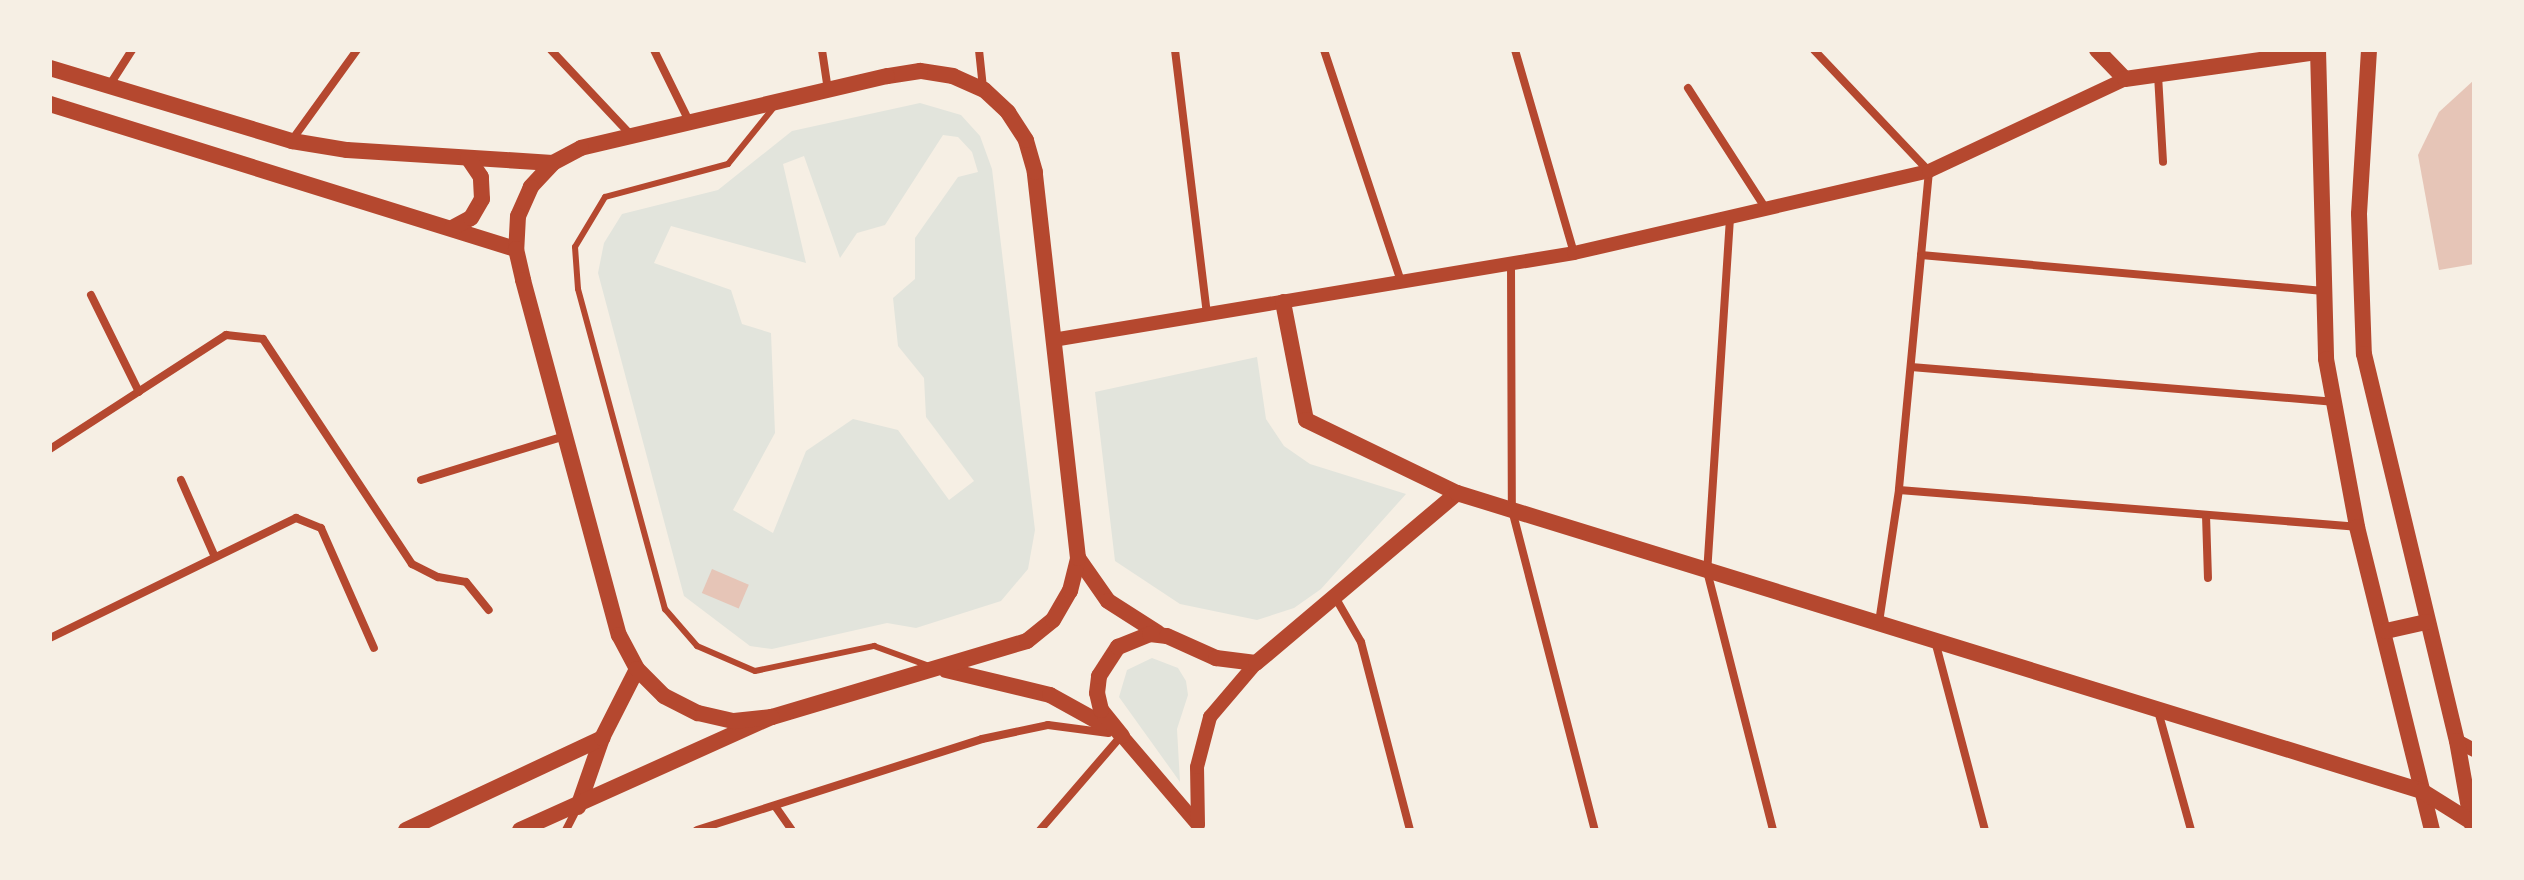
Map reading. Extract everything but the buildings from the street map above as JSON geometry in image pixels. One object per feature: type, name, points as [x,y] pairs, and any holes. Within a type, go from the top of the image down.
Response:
[{"type":"main road","points":[[2097,50],[2125,79],[2318,51],[2323,291],[2334,402],[2357,527],[2386,631],[2432,830]]},
{"type":"main road","points":[[2369,50],[2359,214],[2364,354],[2457,741],[2472,826]]},
{"type":"main road","points":[[50,68],[292,141],[553,163]]},
{"type":"main road","points":[[520,830],[578,807],[772,717],[939,670],[1027,641],[1053,620],[1070,591],[1078,558],[1032,162],[1008,112],[984,90],[953,76],[920,71],[630,134],[581,148],[553,163],[531,187],[518,216],[516,249],[619,635],[637,669],[664,696],[698,713],[734,721],[772,717]]},
{"type":"main road","points":[[50,104],[516,249]]},
{"type":"main road","points":[[452,228],[471,218],[482,199],[481,177],[468,158]]},
{"type":"main road","points":[[1283,302],[1306,420],[1457,493],[2422,791],[2472,826]]},
{"type":"main road","points":[[1078,558],[1108,601],[1167,636],[1216,658],[1256,663],[1457,493]]},
{"type":"main road","points":[[2386,631],[2426,622]]},
{"type":"main road","points":[[1122,736],[1101,710],[1097,693],[1103,668],[1118,647],[1133,638],[1167,636]]},
{"type":"main road","points":[[578,807],[602,738],[637,669]]},
{"type":"main road","points":[[939,670],[1050,695],[1122,736]]},
{"type":"main road","points":[[406,830],[602,738]]},
{"type":"street","points":[[109,86],[132,50]]},
{"type":"street","points":[[292,141],[357,50]]},
{"type":"street","points":[[551,50],[630,134]]},
{"type":"street","points":[[654,50],[689,121]]},
{"type":"street","points":[[822,50],[828,90]]},
{"type":"street","points":[[979,50],[984,90]]},
{"type":"street","points":[[1175,50],[1207,314]]},
{"type":"street","points":[[1324,50],[1401,282]]},
{"type":"street","points":[[1515,50],[1574,253]]},
{"type":"street","points":[[1814,50],[1929,171],[1899,490],[1879,624]]},
{"type":"street","points":[[2158,74],[2163,162]]},
{"type":"street","points":[[1053,340],[1574,253],[1929,171],[2125,79]]},
{"type":"street","points":[[1688,88],[1766,209]]},
{"type":"street","points":[[1730,218],[1707,571],[1773,830]]},
{"type":"street","points":[[1921,255],[2323,291]]},
{"type":"street","points":[[1511,264],[1512,510],[1595,830]]},
{"type":"street","points":[[91,295],[139,392]]},
{"type":"street","points":[[50,449],[226,335],[263,339],[412,564],[438,577],[466,582],[489,610]]},
{"type":"street","points":[[1911,367],[2334,402]]},
{"type":"street","points":[[421,480],[565,436]]},
{"type":"street","points":[[181,480],[215,557]]},
{"type":"street","points":[[1899,490],[2357,527]]},
{"type":"street","points":[[2206,515],[2208,578]]},
{"type":"street","points":[[50,638],[296,518],[321,528],[374,648]]},
{"type":"street","points":[[1335,597],[1361,642],[1410,830]]},
{"type":"street","points":[[1934,640],[1985,830]]},
{"type":"street","points":[[1198,828],[1197,767],[1210,717],[1256,663]]},
{"type":"street","points":[[2158,709],[2191,830]]},
{"type":"street","points":[[697,830],[982,739],[1048,725],[1122,736],[1198,828]]},
{"type":"street","points":[[1040,830],[1122,736]]},
{"type":"street","points":[[2457,741],[2474,750]]},
{"type":"street","points":[[775,806],[792,830]]},
{"type":"street","points":[[566,830],[578,807]]},
{"type":"lane","points":[[779,101],[728,164],[605,197],[575,247],[578,289],[665,609],[697,646],[755,671],[874,646],[939,670]]},
{"type":"shaded area","points":[[920,103],[961,115],[980,136],[992,169],[1035,530],[1028,569],[1001,601],[916,628],[887,623],[772,649],[750,646],[684,596],[598,273],[604,243],[622,214],[718,190],[792,131]],"holes":[[[943,135],[958,137],[972,152],[978,172],[958,177],[915,238],[915,279],[893,298],[898,346],[924,378],[926,417],[974,481],[949,500],[898,430],[853,419],[806,451],[773,533],[733,510],[775,433],[771,333],[742,324],[731,290],[654,263],[671,226],[806,263],[783,164],[804,156],[840,258],[857,233],[885,225]]]},
{"type":"shaded area","points":[[1257,357],[1266,419],[1284,446],[1310,464],[1406,494],[1321,589],[1294,608],[1257,620],[1180,604],[1115,561],[1095,392]]},
{"type":"shaded area","points":[[1152,658],[1178,668],[1186,681],[1188,695],[1177,729],[1180,782],[1119,697],[1127,670]]}]
